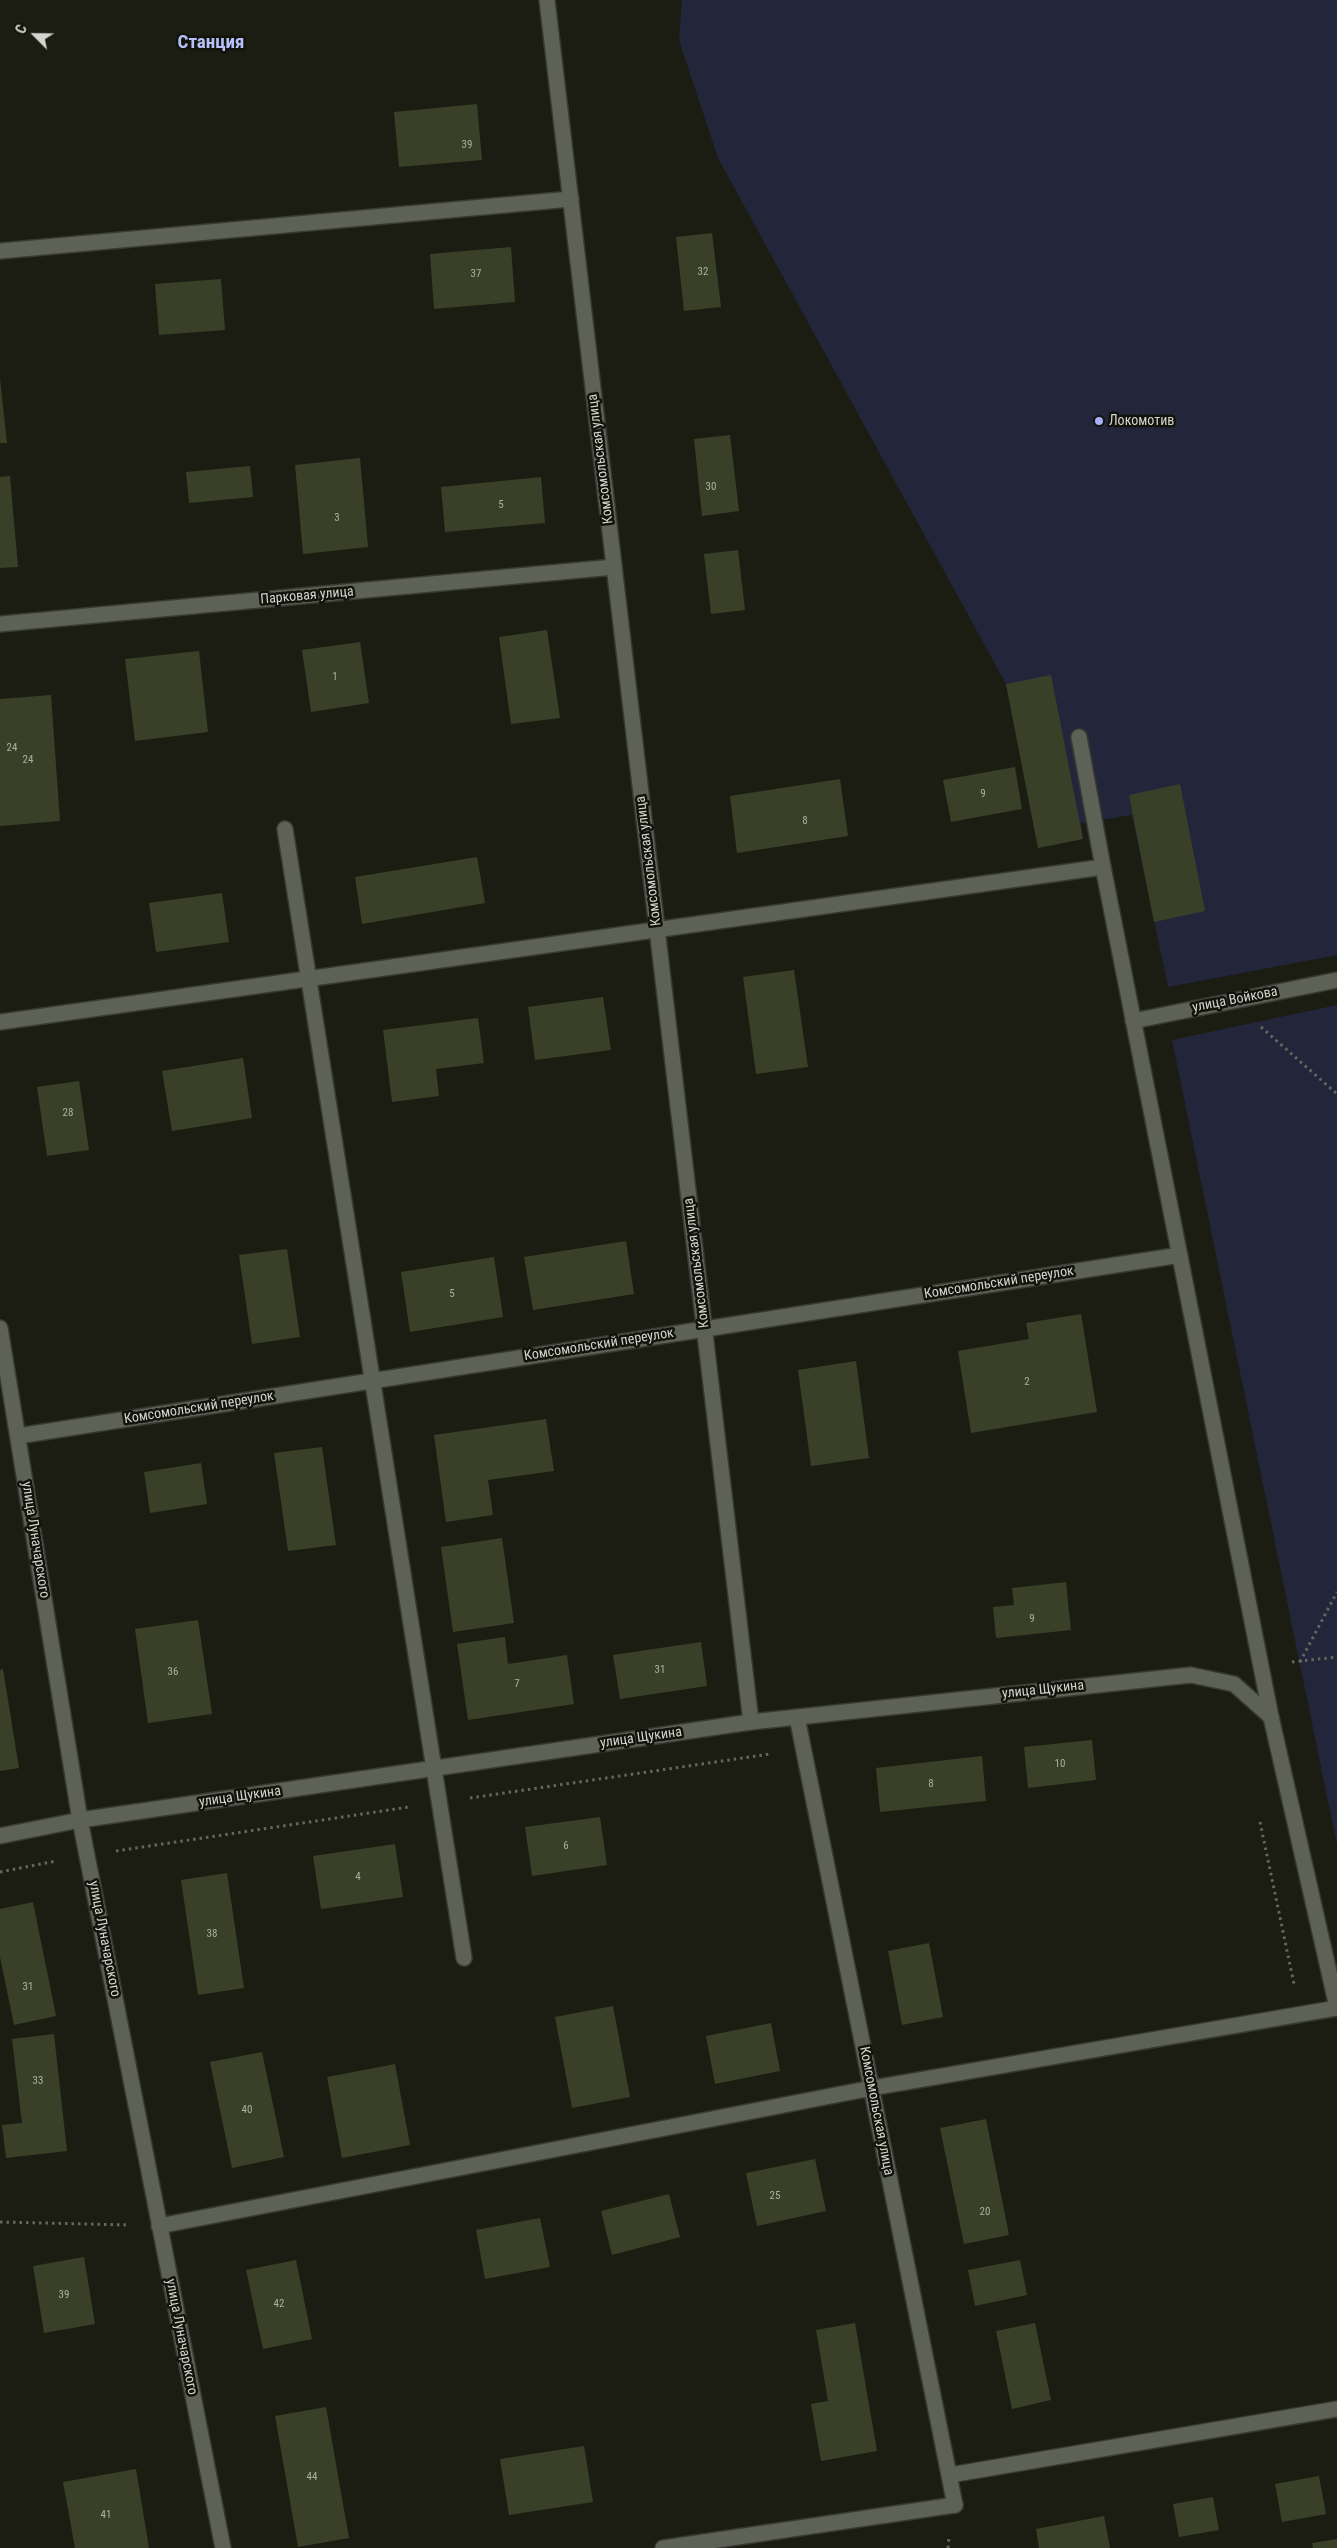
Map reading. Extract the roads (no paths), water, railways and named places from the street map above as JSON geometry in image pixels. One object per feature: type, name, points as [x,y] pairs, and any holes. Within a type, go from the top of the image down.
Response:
[{"type":"street","name":"Комсомольская улица","points":[[547,0],[751,1722]]},
{"type":"street","points":[[0,251],[571,199]]},
{"type":"street","name":"Парковая улица","points":[[0,624],[614,567]]},
{"type":"street","points":[[159,2226],[872,2088],[1337,2007],[1271,1717],[1079,738]]},
{"type":"street","points":[[285,828],[464,1958]]},
{"type":"street","points":[[0,1022],[1103,867]]},
{"type":"street","name":"улица Войкова","points":[[1133,1021],[1337,980]]},
{"type":"street","name":"Комсомольский переулок","points":[[18,1436],[1180,1255]]},
{"type":"street","name":"улица Луначарского","points":[[0,1328],[80,1820],[223,2548]]},
{"type":"street","name":"улица Щукина","points":[[0,1836],[80,1820],[751,1722],[1191,1674],[1234,1684],[1271,1717]]},
{"type":"street","name":"Комсомольская улица","points":[[663,2548],[955,2505],[797,1717]]},
{"type":"street","points":[[950,2475],[1337,2409]]},
{"type":"place","name":"Локомотив","points":[[1099,421]]},
{"type":"district","name":"Станция","points":[[211,43]]}]
